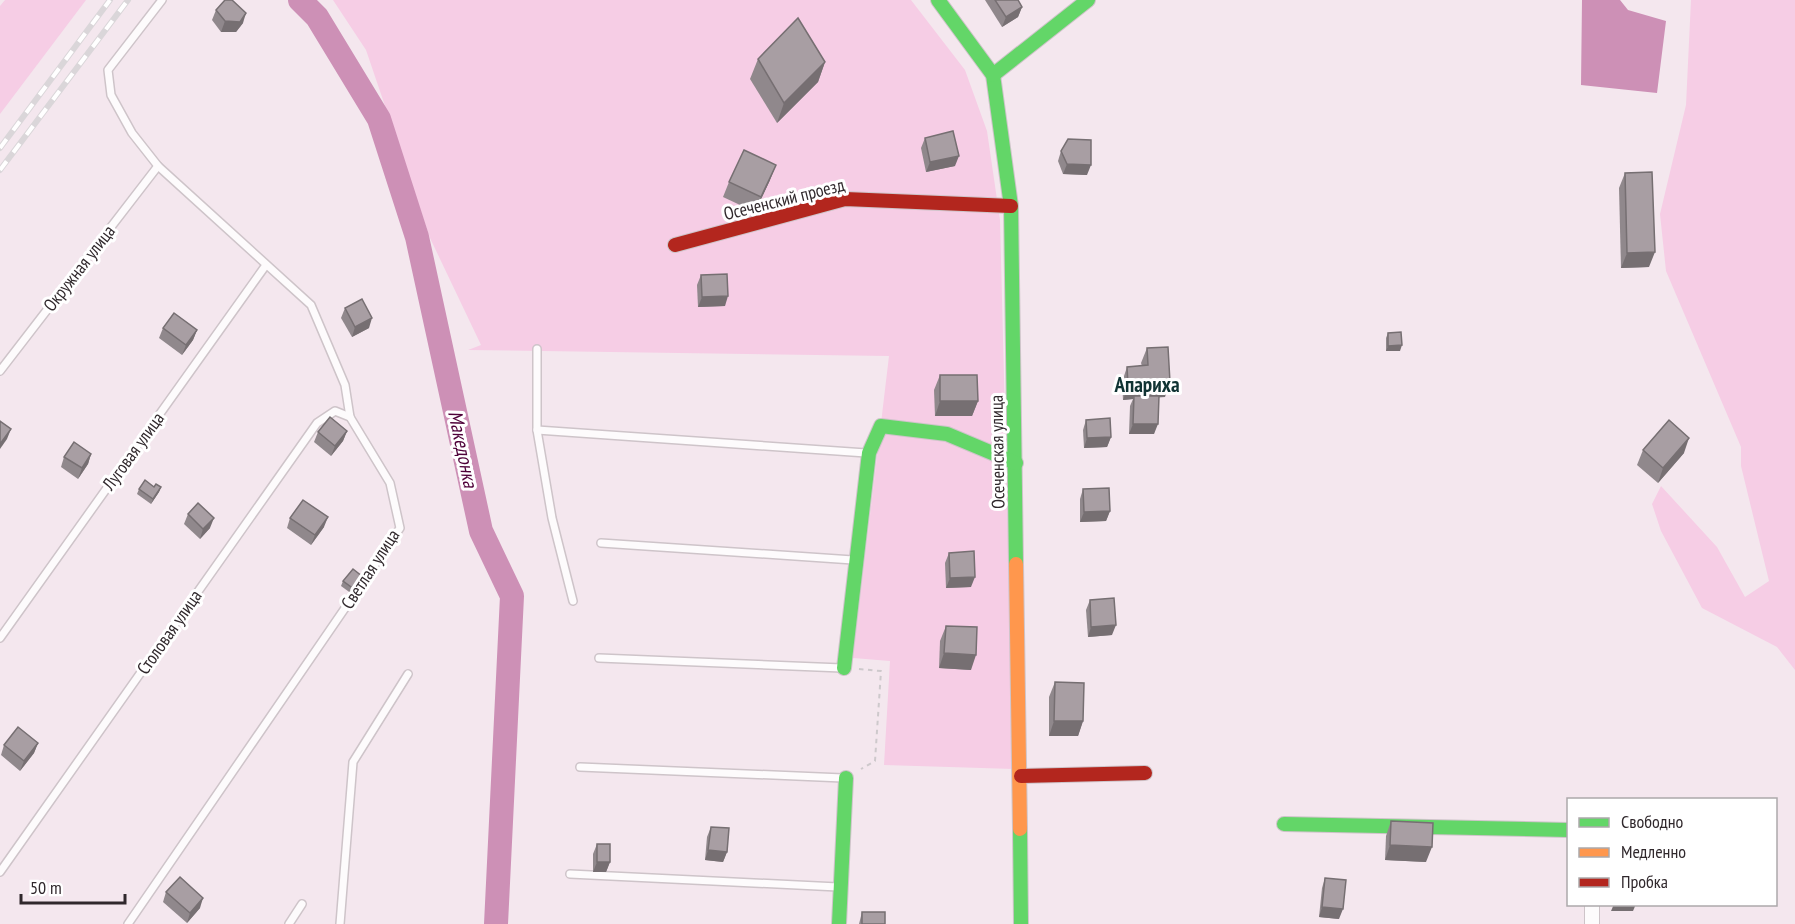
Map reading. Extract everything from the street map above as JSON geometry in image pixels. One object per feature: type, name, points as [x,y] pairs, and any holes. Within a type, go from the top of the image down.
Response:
[{"type":"street","name":"Осеченская улица","points":[[938,0],[993,75],[1011,206],[1021,776],[1021,924]]},
{"type":"street","points":[[993,75],[1088,0]]},
{"type":"street","name":"Осеченский проезд","points":[[675,245],[845,199],[1011,206]]},
{"type":"street","points":[[844,668],[869,453],[881,426],[947,434],[1016,463]]},
{"type":"street","points":[[1021,776],[1145,773]]},
{"type":"street","points":[[839,924],[846,778]]},
{"type":"street","points":[[1284,824],[1567,830]]},
{"type":"street","points":[[1592,906],[1592,924]]},
{"type":"lane","name":"Светлая улица","points":[[128,924],[400,528],[390,483],[350,417],[345,385],[311,305],[158,166],[132,133],[111,95],[108,70],[162,0]]},
{"type":"lane","name":"Окружная улица","points":[[0,370],[158,166]]},
{"type":"lane","name":"Луговая улица","points":[[0,638],[266,265]]},
{"type":"lane","points":[[537,349],[537,429],[552,519],[573,601]]},
{"type":"lane","name":"Столовая улица","points":[[0,872],[317,423],[335,411],[350,417]]},
{"type":"lane","points":[[537,429],[869,453]]},
{"type":"lane","points":[[601,543],[856,560]]},
{"type":"lane","points":[[599,658],[844,668]]},
{"type":"lane","points":[[340,924],[353,762],[408,674]]},
{"type":"lane","points":[[580,767],[846,778]]},
{"type":"lane","points":[[570,874],[841,887]]},
{"type":"lane","points":[[289,924],[302,904]]},
{"type":"path","points":[[844,668],[881,671],[875,761],[846,778]]},
{"type":"shaded area","points":[[5,0],[86,0],[0,114],[0,6]]},
{"type":"shaded area","points":[[333,0],[911,0],[965,70],[987,131],[1000,220],[1014,769],[884,765],[890,661],[853,658],[889,356],[468,350],[481,345],[430,238],[366,50]]},
{"type":"shaded area","points":[[1582,0],[1620,0],[1628,10],[1666,21],[1657,93],[1581,85]]},
{"type":"shaded area","points":[[1691,0],[1795,0],[1795,670],[1777,647],[1702,608],[1661,531],[1652,504],[1661,486],[1717,547],[1745,597],[1769,581],[1741,466],[1741,447],[1666,271],[1660,214],[1686,105]]},
{"type":"building","points":[[225,0],[232,0],[246,13],[240,22],[225,21],[216,10]]},
{"type":"building","points":[[995,0],[1018,0],[1022,7],[1006,17]]},
{"type":"building","points":[[798,18],[825,62],[784,103],[758,59]]},
{"type":"building","points":[[953,131],[959,156],[930,162],[925,138]]},
{"type":"building","points":[[1068,139],[1091,140],[1091,165],[1067,164],[1061,151]]},
{"type":"building","points":[[744,150],[776,165],[761,197],[729,182]]},
{"type":"building","points":[[1652,172],[1655,252],[1627,253],[1625,173]]},
{"type":"building","points":[[727,274],[728,296],[702,297],[701,275]]},
{"type":"building","points":[[362,299],[372,318],[355,327],[345,308]]},
{"type":"building","points":[[174,313],[197,330],[186,345],[163,328]]},
{"type":"building","points":[[1401,332],[1402,345],[1388,346],[1388,333]]},
{"type":"building","points":[[1168,347],[1170,382],[1128,385],[1127,367],[1148,365],[1147,348]]},
{"type":"building","points":[[940,375],[977,375],[978,401],[940,401]]},
{"type":"building","points":[[1134,396],[1159,396],[1158,424],[1133,424]]},
{"type":"building","points":[[330,417],[347,431],[335,446],[318,432]]},
{"type":"building","points":[[1110,418],[1111,437],[1087,438],[1086,420]]},
{"type":"building","points":[[1669,420],[1689,438],[1663,468],[1643,450]]},
{"type":"building","points":[[0,421],[11,429],[0,444]]},
{"type":"building","points":[[74,442],[91,454],[82,468],[64,457]]},
{"type":"building","points":[[145,480],[154,487],[156,484],[161,487],[153,499],[139,489]]},
{"type":"building","points":[[1109,488],[1110,511],[1084,512],[1083,489]]},
{"type":"building","points":[[303,500],[328,517],[315,535],[290,518]]},
{"type":"building","points":[[198,503],[214,518],[203,529],[188,514]]},
{"type":"building","points":[[974,551],[975,577],[950,578],[949,553]]},
{"type":"building","points":[[353,569],[363,577],[354,589],[343,581]]},
{"type":"building","points":[[1114,598],[1116,625],[1091,627],[1090,600]]},
{"type":"building","points":[[946,626],[977,627],[976,655],[944,653]]},
{"type":"building","points":[[1055,682],[1084,683],[1083,721],[1054,721]]},
{"type":"building","points":[[18,727],[38,743],[24,761],[4,745]]},
{"type":"building","points":[[1391,821],[1433,823],[1432,847],[1390,845]]},
{"type":"building","points":[[711,827],[729,828],[727,852],[708,850]]},
{"type":"building","points":[[597,844],[610,844],[610,862],[597,862]]},
{"type":"building","points":[[180,877],[203,898],[190,913],[166,892]]},
{"type":"building","points":[[1325,878],[1346,880],[1343,909],[1322,907]]},
{"type":"building","points":[[862,912],[885,912],[885,924],[862,924]]},
{"type":"waterway","name":"Македонка","points":[[300,0],[317,17],[379,119],[417,237],[481,531],[512,596],[496,924]]},
{"type":"railway","points":[[0,148],[110,0]]},
{"type":"railway","points":[[0,170],[128,0]]},
{"type":"traffic: fast","points":[[938,0],[993,75],[1011,206],[1016,564]]},
{"type":"traffic: fast","points":[[993,75],[1088,0]]},
{"type":"traffic: fast","points":[[844,668],[869,453],[881,426],[947,434],[1016,463]]},
{"type":"traffic: fast","points":[[839,924],[846,778]]},
{"type":"traffic: fast","points":[[1284,824],[1567,830]]},
{"type":"traffic: fast","points":[[1020,829],[1021,924]]},
{"type":"traffic: slow","points":[[1016,564],[1020,829]]},
{"type":"traffic: jam","points":[[675,245],[845,199],[1011,206]]},
{"type":"traffic: jam","points":[[1021,776],[1145,773]]},
{"type":"district","name":"Апариха","points":[[1147,384]]}]
